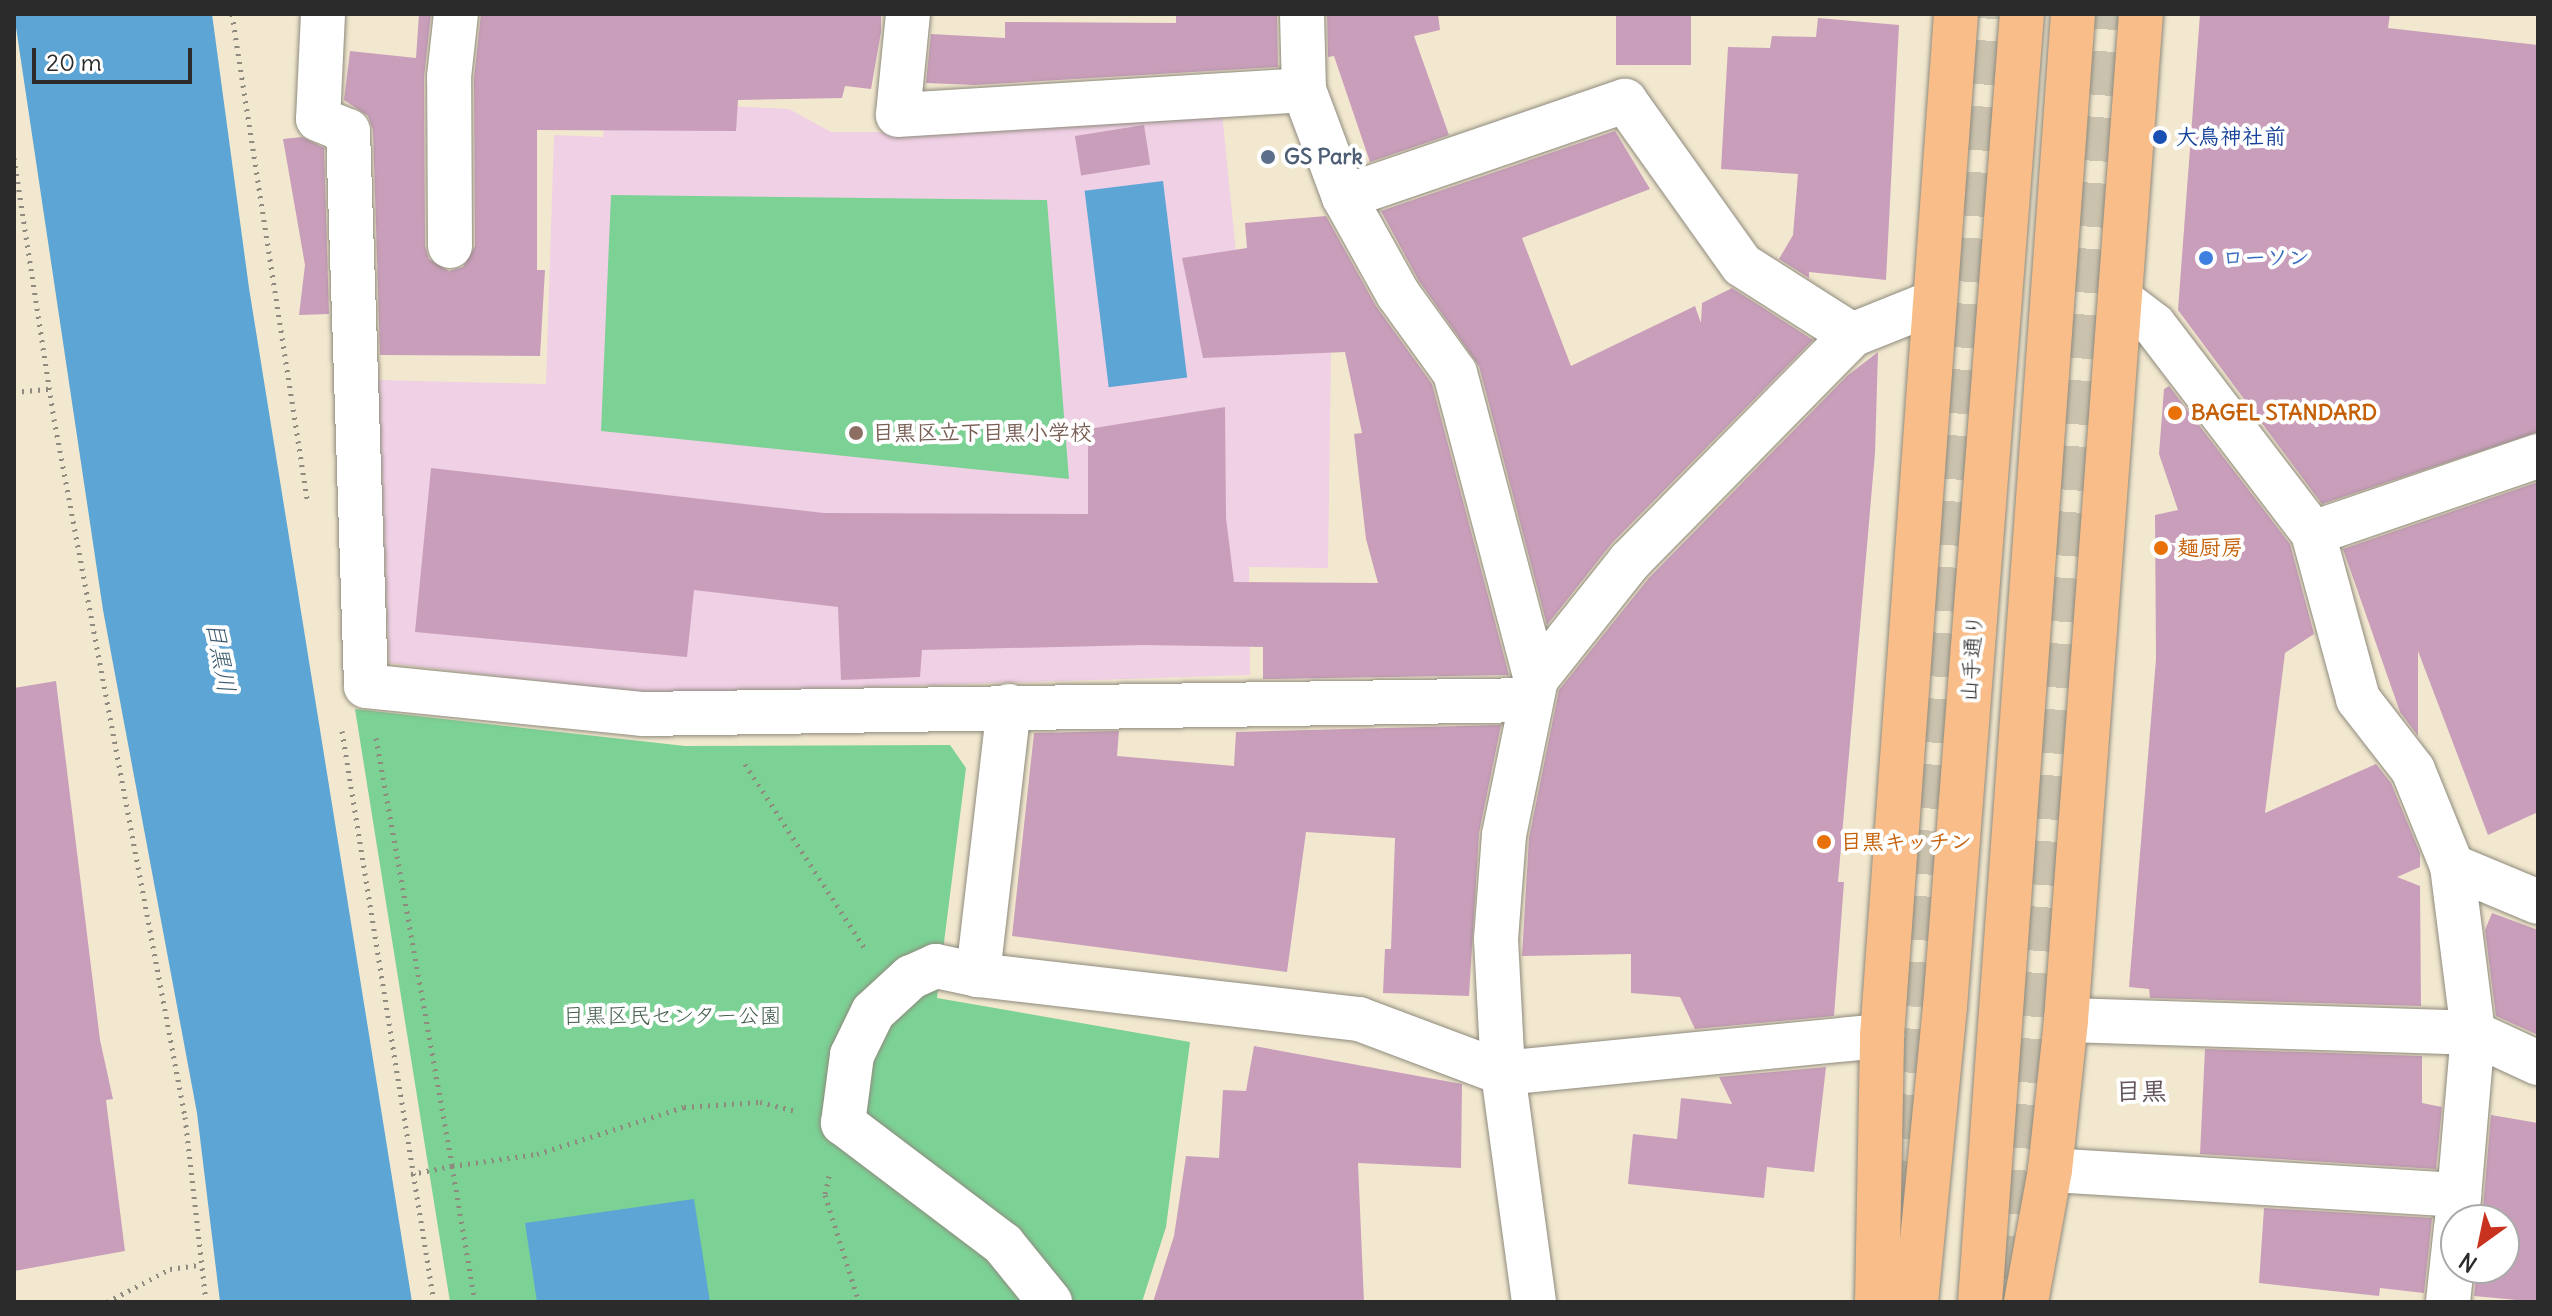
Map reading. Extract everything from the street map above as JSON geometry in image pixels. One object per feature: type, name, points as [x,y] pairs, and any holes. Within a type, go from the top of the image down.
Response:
[{"type":"main road","points":[[1877,1302],[1882,1036],[1956,14]]},
{"type":"main road","name":"山手通り","points":[[1916,1302],[1947,991],[2022,14]]},
{"type":"main road","points":[[1980,1302],[2073,14]]},
{"type":"main road","points":[[2026,1302],[2050,1170],[2066,1020],[2141,14]]},
{"type":"street","points":[[323,14],[318,119],[348,131],[360,374],[366,686],[642,714],[1533,690]]},
{"type":"street","points":[[450,246],[449,77],[456,14]]},
{"type":"street","points":[[908,14],[898,115],[1304,90]]},
{"type":"street","points":[[1302,14],[1304,90],[1344,197],[1398,294],[1455,373],[1533,690],[1504,835],[1496,939],[1503,1073],[1534,1302]]},
{"type":"street","points":[[1344,197],[1625,101],[1742,265],[1852,335]]},
{"type":"street","points":[[2121,300],[2154,325],[2313,533],[2358,699],[2413,770],[2452,866],[2473,1033],[2458,1204]]},
{"type":"street","points":[[1533,690],[1630,561],[1852,335],[1934,302]]},
{"type":"street","points":[[2313,533],[2538,456]]},
{"type":"street","points":[[978,975],[1009,706]]},
{"type":"street","points":[[2452,866],[2538,902]]},
{"type":"street","points":[[1050,1302],[1003,1244],[843,1123],[852,1055],[873,1012],[911,977],[936,966],[978,975],[1359,1019],[1503,1073],[1882,1036]]},
{"type":"street","points":[[2066,1020],[2473,1033],[2538,1063]]},
{"type":"street","points":[[2050,1170],[2440,1212]]},
{"type":"path","points":[[14,158],[50,389],[185,1117],[206,1302]]},
{"type":"path","points":[[14,392],[50,389]]},
{"type":"path","points":[[366,686],[475,1302]]},
{"type":"path","points":[[763,791],[894,993]]},
{"type":"path","points":[[411,1174],[537,1154],[684,1107],[760,1102],[843,1123],[825,1195],[859,1302]]},
{"type":"path","points":[[107,1302],[170,1269],[200,1265]]},
{"type":"shaded area","name":"目黒区立下目黒小学校","points":[[608,100],[789,109],[831,132],[957,132],[1222,113],[1246,353],[1331,350],[1328,568],[1249,567],[1250,675],[649,694],[389,663],[378,380],[546,384],[554,135],[603,137]]},
{"type":"green space","points":[[611,195],[1047,200],[1069,479],[601,431]]},
{"type":"green space","name":"目黒区民センター公園","points":[[355,709],[685,746],[950,745],[966,768],[937,998],[1190,1042],[1166,1227],[1142,1302],[450,1302]]},
{"type":"water","name":"目黒川","points":[[14,14],[212,14],[249,288],[412,1302],[220,1302],[197,1113],[103,610]]},
{"type":"water","points":[[1163,181],[1187,378],[1109,387],[1085,191]]},
{"type":"water","points":[[694,1199],[710,1302],[537,1302],[525,1223]]},
{"type":"building","points":[[419,14],[431,14],[424,77],[425,246],[429,259],[449,271],[463,267],[475,246],[474,78],[481,14],[881,14],[881,32],[871,89],[845,86],[842,98],[738,100],[736,131],[537,130],[537,270],[545,270],[540,356],[380,355],[373,130],[368,116],[344,100],[350,51],[416,58]]},
{"type":"building","points":[[1176,14],[1277,14],[1278,67],[975,85],[926,83],[931,34],[1005,38],[1005,22],[1176,23]]},
{"type":"building","points":[[1327,14],[1438,14],[1440,30],[1414,36],[1449,135],[1370,162],[1334,56],[1328,57]]},
{"type":"building","points":[[1616,14],[1691,14],[1691,65],[1616,65]]},
{"type":"building","points":[[2200,14],[2390,14],[2388,28],[2538,45],[2538,432],[2322,504],[2178,310]]},
{"type":"building","points":[[1818,18],[1899,25],[1886,280],[1809,272],[1809,278],[1779,259],[1793,235],[1798,174],[1721,169],[1728,47],[1770,48],[1772,36],[1816,37]]},
{"type":"building","points":[[1144,125],[1150,165],[1081,175],[1075,136]]},
{"type":"building","points":[[1615,131],[1650,189],[1522,238],[1571,366],[1695,306],[1701,323],[1702,303],[1732,288],[1813,340],[1612,543],[1547,625],[1479,366],[1419,281],[1381,211]]},
{"type":"building","points":[[302,137],[324,148],[329,314],[299,315],[305,265],[283,139]]},
{"type":"building","points":[[1326,216],[1376,306],[1432,384],[1509,675],[1263,679],[1263,647],[1144,645],[922,650],[920,677],[841,680],[838,607],[694,590],[687,657],[415,632],[431,468],[824,513],[1088,514],[1088,429],[1225,407],[1226,518],[1234,582],[1378,583],[1366,539],[1354,434],[1362,433],[1345,352],[1203,358],[1182,258],[1247,248],[1245,223]]},
{"type":"building","points":[[1878,352],[1875,453],[1838,882],[1844,882],[1834,1016],[1695,1029],[1680,997],[1631,993],[1631,954],[1522,956],[1529,838],[1559,690],[1649,578],[1847,376]]},
{"type":"building","points":[[2169,386],[2290,544],[2314,634],[2285,653],[2265,813],[2376,764],[2391,783],[2420,853],[2420,867],[2397,877],[2420,886],[2421,1006],[2150,998],[2149,989],[2129,987],[2156,659],[2155,515],[2178,510],[2159,454],[2164,389]]},
{"type":"building","points":[[2538,482],[2538,812],[2488,835],[2418,651],[2418,736],[2400,712],[2343,549]]},
{"type":"building","points":[[56,681],[100,1040],[113,1099],[106,1100],[125,1251],[14,1271],[14,688]]},
{"type":"building","points":[[1501,725],[1479,833],[1469,996],[1383,993],[1385,949],[1391,949],[1395,838],[1306,832],[1287,972],[1012,936],[1034,733],[1119,731],[1117,756],[1234,766],[1236,732]]},
{"type":"building","points":[[2492,913],[2538,930],[2538,1035],[2496,1016],[2485,930]]},
{"type":"building","points":[[1254,1046],[1462,1084],[1461,1168],[1358,1163],[1364,1302],[1153,1302],[1174,1236],[1186,1156],[1219,1158],[1223,1090],[1246,1091]]},
{"type":"building","points":[[2205,1049],[2422,1056],[2422,1103],[2442,1107],[2436,1169],[2200,1154]]},
{"type":"building","points":[[1826,1067],[1814,1172],[1767,1167],[1764,1198],[1628,1184],[1633,1134],[1677,1139],[1681,1098],[1732,1104],[1719,1077]]},
{"type":"building","points":[[2491,1115],[2538,1123],[2538,1302],[2474,1296],[2475,1284],[2520,1284],[2520,1204],[2483,1204]]},
{"type":"building","points":[[2264,1208],[2432,1218],[2424,1293],[2380,1288],[2379,1296],[2259,1283]]},
{"type":"tunnel","points":[[1896,1204],[1916,1006],[1986,14]]},
{"type":"tunnel","points":[[2014,1280],[2108,14]]},
{"type":"place","name":"大鳥神社前","points":[[2160,137]]},
{"type":"place","name":"GS Park","points":[[1268,157]]},
{"type":"place","name":"ローソン","points":[[2206,258]]},
{"type":"place","name":"BAGEL STANDARD","points":[[2175,413]]},
{"type":"place","name":"目黒区立下目黒小学校","points":[[856,433]]},
{"type":"place","name":"麺厨房","points":[[2161,548]]},
{"type":"place","name":"目黒キッチン","points":[[1824,842]]},
{"type":"district","name":"目黒","points":[[2141,1091]]}]
